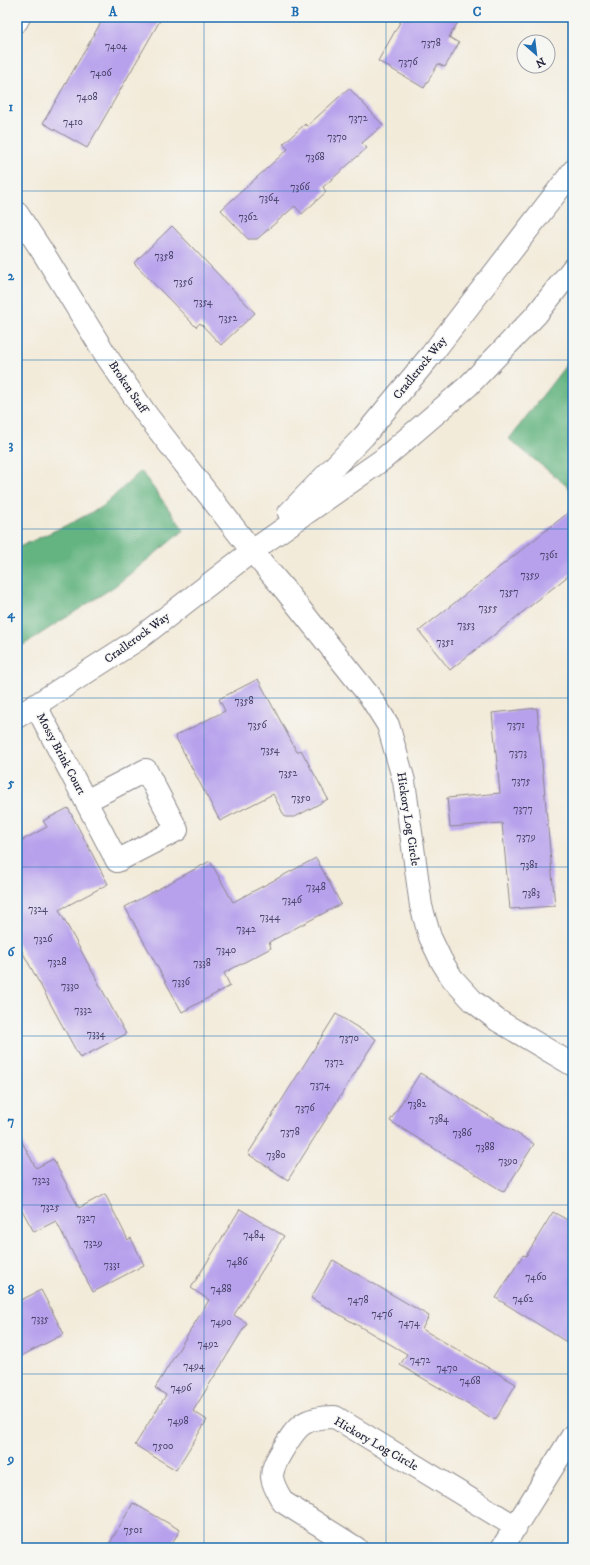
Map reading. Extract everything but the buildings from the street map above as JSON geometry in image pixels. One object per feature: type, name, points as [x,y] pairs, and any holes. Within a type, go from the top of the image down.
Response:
[{"type":"street","points":[[17,21],[19,17]]},
{"type":"street","name":"Cradlerock Way","points":[[252,551],[364,436],[431,355],[573,171]]},
{"type":"street","name":"Broken Staff","points":[[17,213],[107,357],[146,414],[252,551]]},
{"type":"street","name":"Cradlerock Way","points":[[17,718],[137,640],[252,551],[382,460],[468,386],[536,315],[573,268]]},
{"type":"street","name":"Hickory Log Circle","points":[[252,551],[286,590],[366,692],[388,726],[404,781],[421,906],[430,937],[452,978],[473,1001],[498,1020],[573,1065]]},
{"type":"street","name":"Mossy Brink Court","points":[[36,706],[86,801]]},
{"type":"street","name":"Hickory Log Circle","points":[[356,1548],[283,1502],[276,1491],[272,1478],[274,1466],[294,1431],[308,1421],[320,1417],[335,1417],[516,1527]]},
{"type":"street","points":[[502,1548],[573,1435]]},
{"type":"green space","points":[[573,356],[573,491],[509,439]]},
{"type":"green space","points":[[141,471],[184,530],[115,586],[17,649],[17,548],[102,507]]}]
